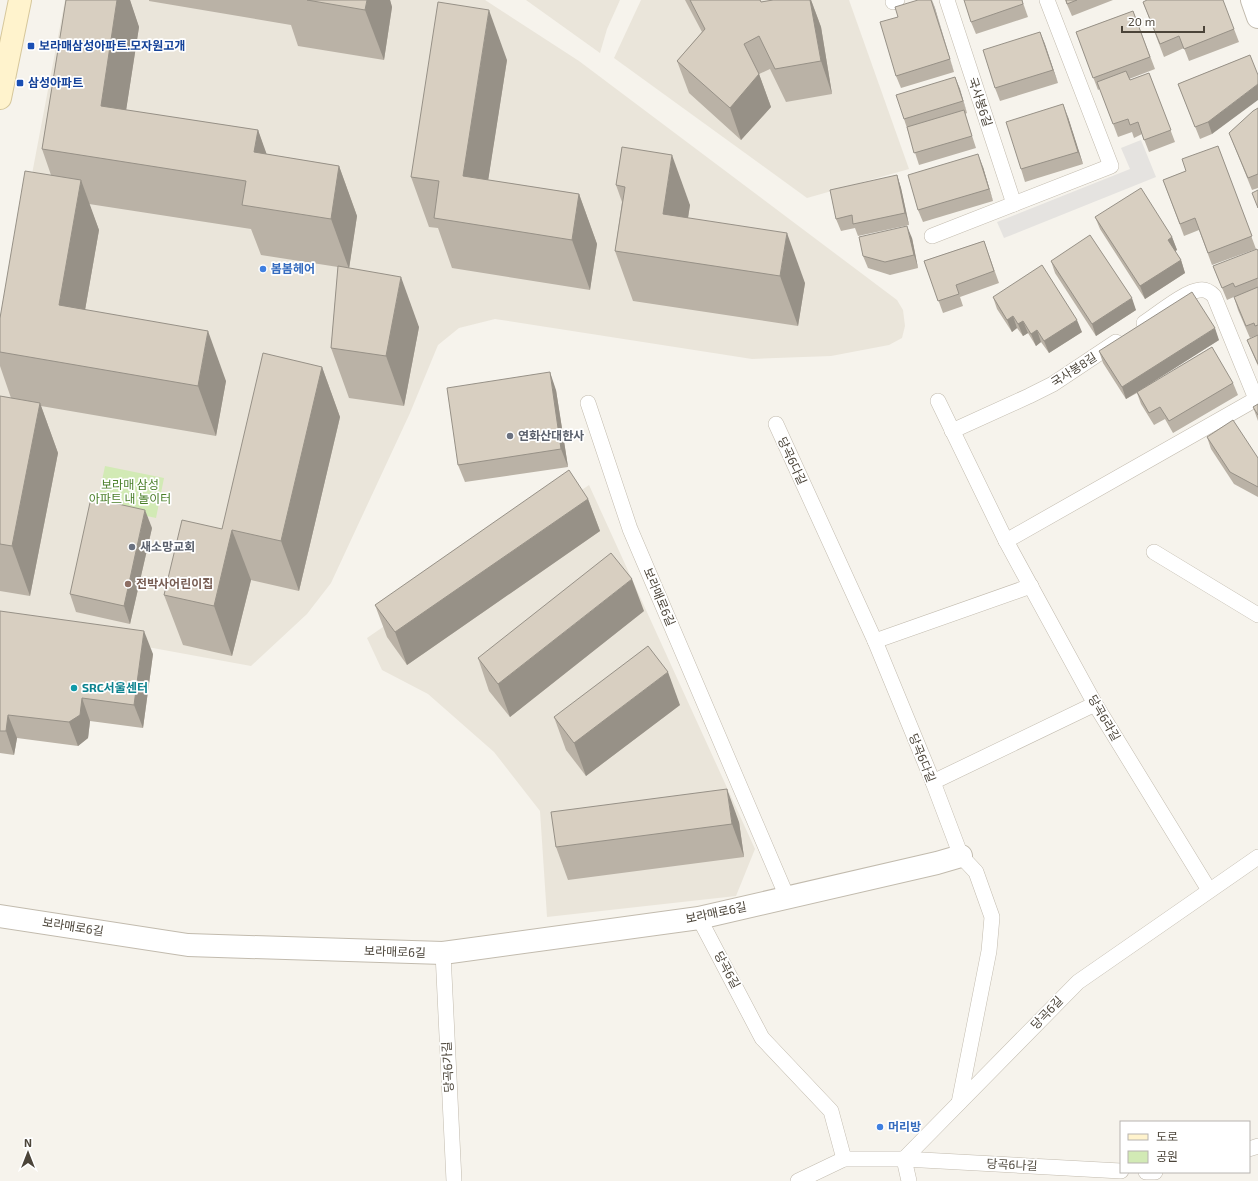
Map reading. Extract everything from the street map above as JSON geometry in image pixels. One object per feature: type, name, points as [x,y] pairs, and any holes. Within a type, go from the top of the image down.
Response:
[{"type":"main road","points":[[0,98],[20,0]]},
{"type":"street","points":[[1252,0],[1258,17]]},
{"type":"street","name":"보라매로6길","points":[[0,916],[188,945],[443,954],[699,918],[961,856]]},
{"type":"lane","name":"국사봉6길","points":[[947,0],[1014,204]]},
{"type":"lane","points":[[932,236],[1111,166],[1047,0]]},
{"type":"lane","name":"국사봉8길","points":[[952,431],[1053,384],[1190,292],[1200,290],[1208,291],[1214,296],[1257,399]]},
{"type":"lane","points":[[1006,541],[1257,399]]},
{"type":"lane","name":"당곡6라길","points":[[938,401],[1006,541],[1095,704],[1209,890]]},
{"type":"lane","name":"보라매로6길","points":[[588,403],[630,529],[788,897]]},
{"type":"lane","name":"당곡6다길","points":[[776,424],[874,641],[961,856],[976,872],[992,917],[989,951],[959,1103]]},
{"type":"lane","points":[[1154,552],[1258,615]]},
{"type":"lane","points":[[874,641],[1031,586]]},
{"type":"lane","points":[[932,782],[1095,704]]},
{"type":"lane","name":"당곡6길","points":[[904,1159],[1078,982],[1258,857]]},
{"type":"lane","name":"당곡6길","points":[[699,918],[762,1038],[831,1111],[844,1159]]},
{"type":"lane","name":"당곡6가길","points":[[443,954],[454,1181]]},
{"type":"lane","points":[[798,1181],[844,1159],[904,1159],[909,1181]]},
{"type":"lane","name":"당곡6나길","points":[[904,1159],[1120,1171]]},
{"type":"shaded area","points":[[65,0],[485,0],[579,61],[897,300],[903,310],[905,326],[902,338],[889,345],[831,356],[752,359],[495,319],[459,328],[438,345],[410,413],[331,583],[307,614],[251,666],[0,620],[0,343]]},
{"type":"shaded area","points":[[526,0],[620,0],[607,29],[600,53]]},
{"type":"shaded area","points":[[641,0],[849,0],[909,169],[807,198],[614,58]]},
{"type":"shaded area","points":[[1141,140],[1156,177],[1004,238],[997,222],[1130,169],[1121,148]]},
{"type":"shaded area","points":[[589,485],[755,849],[736,896],[547,917],[540,811],[494,752],[428,694],[382,670],[367,638]]},
{"type":"green space","name":"보라매 삼성 아파트 내 놀이터","points":[[105,466],[164,478],[156,518],[97,505]]},
{"type":"building","points":[[66,0],[117,0],[101,106],[258,130],[254,152],[339,166],[331,219],[242,205],[246,181],[42,149]]},
{"type":"building","points":[[307,0],[367,0],[365,10]]},
{"type":"building","points":[[690,0],[760,0],[761,2],[773,0],[810,0],[821,61],[775,69],[759,36],[744,44],[759,74],[730,108],[677,61],[705,29]]},
{"type":"building","points":[[918,0],[931,0],[950,59],[896,76],[880,22],[898,17],[895,7]]},
{"type":"building","points":[[964,0],[1022,0],[1023,4],[971,22]]},
{"type":"building","points":[[1066,0],[1077,0],[1067,4]]},
{"type":"building","points":[[1147,0],[1223,0],[1234,29],[1184,49],[1179,36],[1160,44],[1143,2]]},
{"type":"building","points":[[438,2],[489,10],[463,176],[579,194],[572,240],[434,218],[439,181],[411,177]]},
{"type":"building","points":[[1133,11],[1150,57],[1093,78],[1076,32]]},
{"type":"building","points":[[1040,32],[1053,70],[995,88],[983,50]]},
{"type":"building","points":[[1250,55],[1258,75],[1258,84],[1208,122],[1195,127],[1178,84]]},
{"type":"building","points":[[1126,71],[1130,80],[1149,73],[1171,130],[1144,140],[1138,122],[1130,125],[1128,119],[1113,124],[1097,82]]},
{"type":"building","points":[[955,77],[963,101],[904,119],[896,95]]},
{"type":"building","points":[[1063,104],[1078,152],[1021,169],[1006,122]]},
{"type":"building","points":[[1258,108],[1258,174],[1248,178],[1229,133]]},
{"type":"building","points":[[964,110],[972,136],[914,153],[907,127]]},
{"type":"building","points":[[1218,146],[1252,236],[1208,253],[1195,218],[1180,224],[1163,180],[1186,171],[1182,159]]},
{"type":"building","points":[[622,147],[672,155],[663,214],[787,233],[780,276],[615,251],[625,187],[616,185]]},
{"type":"building","points":[[978,154],[989,189],[918,210],[908,175]]},
{"type":"building","points":[[25,171],[81,180],[59,305],[208,331],[198,386],[0,352],[0,318]]},
{"type":"building","points":[[897,175],[905,213],[853,224],[852,215],[836,219],[830,190]]},
{"type":"building","points":[[1141,188],[1172,237],[1168,240],[1181,260],[1140,286],[1095,217]]},
{"type":"building","points":[[1258,190],[1258,208],[1252,193]]},
{"type":"building","points":[[907,226],[914,255],[885,262],[863,256],[859,237]]},
{"type":"building","points":[[1090,235],[1132,298],[1092,324],[1051,261]]},
{"type":"building","points":[[984,241],[994,271],[956,285],[959,294],[938,301],[924,261]]},
{"type":"building","points":[[1257,249],[1258,278],[1235,287],[1233,283],[1222,288],[1213,266]]},
{"type":"building","points":[[1042,265],[1077,320],[1044,341],[1037,330],[1031,334],[1023,321],[1018,324],[1013,316],[1007,320],[993,297]]},
{"type":"building","points":[[338,266],[401,277],[386,356],[331,348]]},
{"type":"building","points":[[1258,287],[1258,325],[1255,326],[1254,323],[1246,326],[1234,297]]},
{"type":"building","points":[[1192,292],[1215,328],[1122,387],[1099,351]]},
{"type":"building","points":[[1258,335],[1258,364],[1247,340]]},
{"type":"building","points":[[1212,347],[1233,383],[1169,421],[1160,407],[1149,413],[1137,392]]},
{"type":"building","points":[[263,353],[322,367],[281,541],[232,530],[214,606],[164,595],[182,520],[222,529]]},
{"type":"building","name":"연화산대한사","points":[[550,372],[561,449],[458,465],[447,388]]},
{"type":"building","points":[[0,396],[40,403],[12,546],[0,544]]},
{"type":"building","points":[[1258,404],[1258,415],[1253,407]]},
{"type":"building","points":[[1233,420],[1258,458],[1258,487],[1230,472],[1207,437]]},
{"type":"building","points":[[569,470],[588,499],[395,632],[375,605]]},
{"type":"building","points":[[91,498],[145,510],[124,606],[70,594]]},
{"type":"building","points":[[611,553],[632,579],[498,684],[478,658]]},
{"type":"building","name":"SRC서울센터","points":[[0,611],[144,631],[134,705],[82,698],[80,715],[69,722],[8,715],[6,731],[0,731]]},
{"type":"building","points":[[648,646],[668,672],[574,743],[554,717]]},
{"type":"building","points":[[727,789],[732,824],[556,847],[551,812]]},
{"type":"place","name":"보라매삼성아파트.모자원고개","points":[[31,46]]},
{"type":"place","name":"삼성아파트","points":[[20,83]]},
{"type":"place","name":"봄봄헤어","points":[[263,269]]},
{"type":"place","name":"연화산대한사","points":[[510,436]]},
{"type":"place","name":"새소망교회","points":[[132,547]]},
{"type":"place","name":"전박사어린이집","points":[[128,584]]},
{"type":"place","name":"SRC서울센터","points":[[74,688]]},
{"type":"place","name":"머리방","points":[[880,1127]]}]
